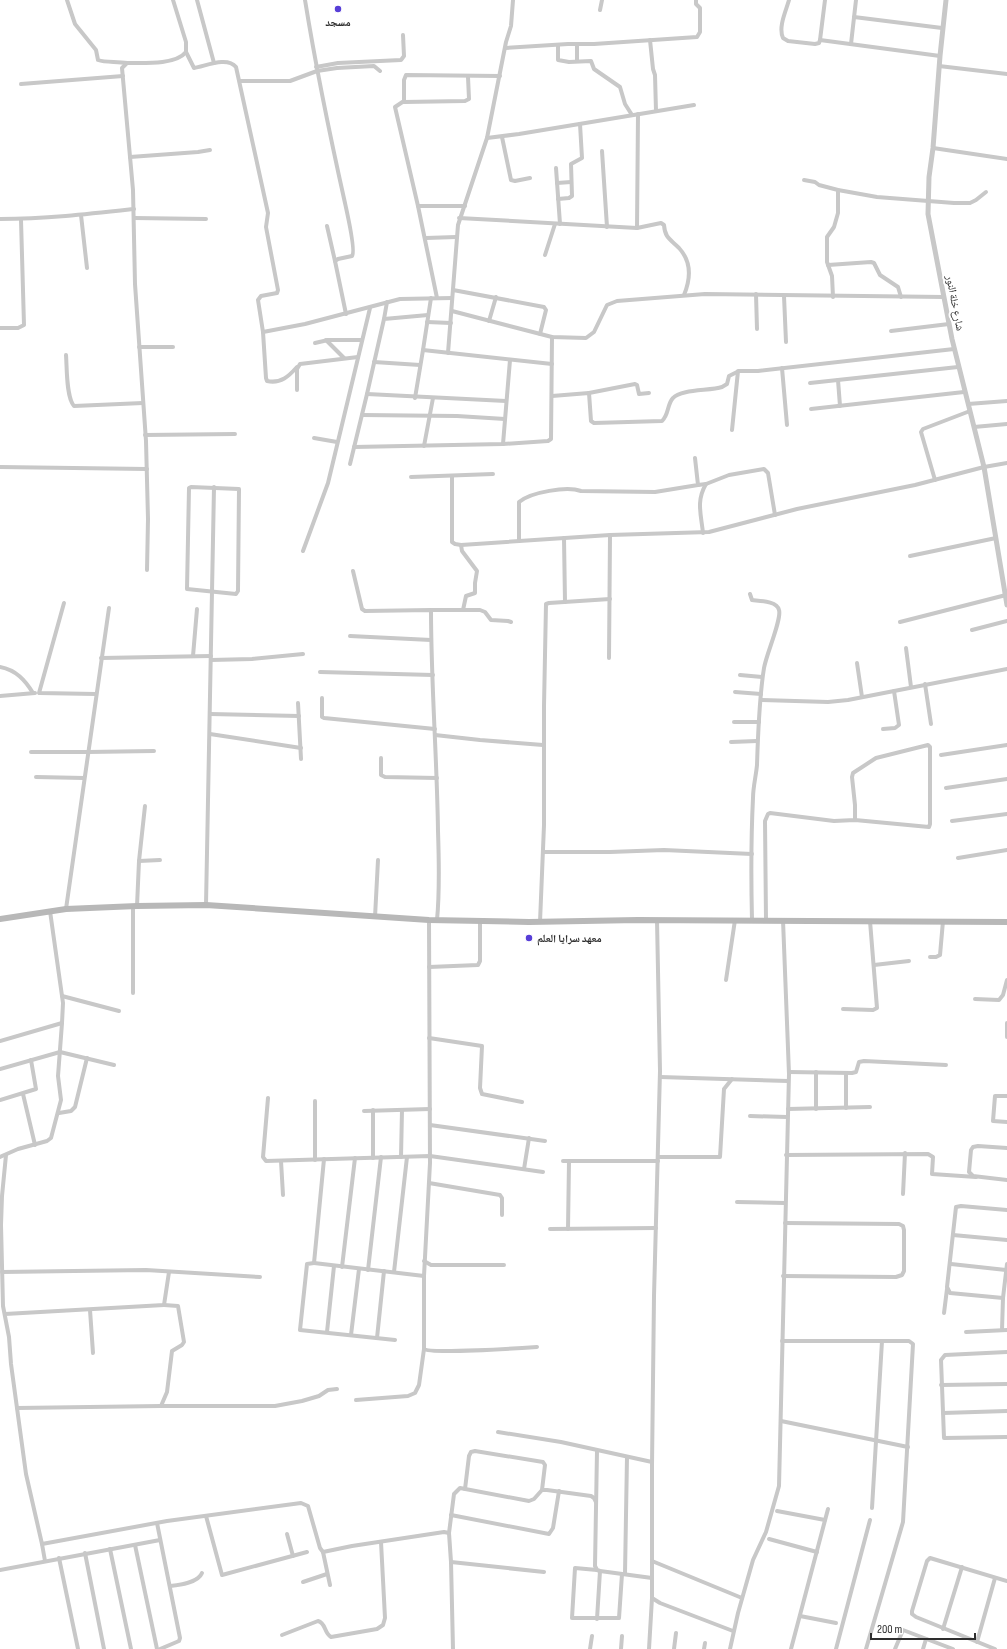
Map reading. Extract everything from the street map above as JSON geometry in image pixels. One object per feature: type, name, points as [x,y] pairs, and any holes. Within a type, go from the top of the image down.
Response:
[{"type":"main road","points":[[0,919],[66,909],[206,905],[429,920],[540,922],[657,920],[1007,922]]},
{"type":"street","points":[[67,0],[76,24],[96,50],[98,60],[103,62],[116,61],[127,63],[162,62],[179,57],[186,52]]},
{"type":"street","points":[[173,0],[186,42],[186,52],[194,68],[214,63],[235,64],[240,80],[268,213],[266,227],[278,290],[277,293],[258,298],[263,332],[266,376],[268,380],[274,382],[283,380],[302,363],[358,357]]},
{"type":"street","points":[[197,0],[214,63]]},
{"type":"street","points":[[305,0],[316,69],[354,252],[352,256],[335,261]]},
{"type":"street","points":[[448,353],[456,237],[459,218],[487,138],[505,48],[511,26],[513,0]]},
{"type":"street","points":[[600,10],[602,0]]},
{"type":"street","points":[[505,48],[594,44],[698,36],[700,32],[700,8],[696,4],[696,0]]},
{"type":"street","points":[[790,0],[781,33],[783,38],[791,41],[815,44],[819,43],[820,40],[825,0]]},
{"type":"street","points":[[851,44],[856,0]]},
{"type":"street","name":"شارع خلة النور","points":[[946,0],[942,28],[933,148],[929,178],[928,214],[954,349],[984,467],[1007,605]]},
{"type":"street","points":[[854,17],[942,28]]},
{"type":"street","points":[[240,80],[290,80],[316,69],[338,63],[401,60],[404,56],[403,35]]},
{"type":"street","points":[[650,40],[655,75],[656,111]]},
{"type":"street","points":[[820,40],[940,56]]},
{"type":"street","points":[[577,44],[578,61]]},
{"type":"street","points":[[558,45],[558,60],[569,62],[590,61],[594,69],[618,85],[632,115]]},
{"type":"street","points":[[127,63],[122,68],[134,209],[135,284],[147,469],[147,570]]},
{"type":"street","points":[[316,69],[372,66],[376,67],[380,71]]},
{"type":"street","points":[[939,66],[1007,74]]},
{"type":"street","points":[[404,102],[404,78],[406,75],[468,77],[500,76]]},
{"type":"street","points":[[21,84],[123,76]]},
{"type":"street","points":[[437,298],[426,238],[394,110],[395,105],[404,102],[465,101],[469,96],[468,77]]},
{"type":"street","points":[[487,138],[502,137],[694,105]]},
{"type":"street","points":[[637,228],[638,114]]},
{"type":"street","points":[[558,199],[570,197],[572,193],[571,164],[582,158],[580,124]]},
{"type":"street","points":[[502,137],[511,180],[515,181],[530,178]]},
{"type":"street","points":[[933,148],[1007,159]]},
{"type":"street","points":[[130,156],[210,150]]},
{"type":"street","points":[[602,151],[607,227]]},
{"type":"street","points":[[545,255],[558,224],[556,168]]},
{"type":"street","points":[[804,180],[815,182],[819,186],[877,197],[954,203],[970,203],[986,192]]},
{"type":"street","points":[[557,183],[571,182]]},
{"type":"street","points":[[832,297],[832,276],[827,262],[827,237],[836,222],[838,213],[838,190]]},
{"type":"street","points":[[418,206],[464,206]]},
{"type":"street","points":[[0,219],[21,220],[134,209]]},
{"type":"street","points":[[81,215],[87,268]]},
{"type":"street","points":[[134,218],[206,219]]},
{"type":"street","points":[[459,218],[637,228],[661,223],[664,225],[665,235],[681,250],[688,261],[690,277],[684,295]]},
{"type":"street","points":[[0,328],[18,328],[24,325],[21,220]]},
{"type":"street","points":[[327,226],[346,314]]},
{"type":"street","points":[[426,238],[456,237]]},
{"type":"street","points":[[828,265],[874,263],[880,275],[898,287],[901,297]]},
{"type":"street","points":[[453,290],[545,307],[546,310],[540,334]]},
{"type":"street","points":[[452,311],[552,338],[586,338],[594,332],[605,308],[610,302],[617,300],[705,294],[756,294],[832,297],[944,297]]},
{"type":"street","points":[[756,294],[757,329]]},
{"type":"street","points":[[784,296],[786,342]]},
{"type":"street","points":[[263,332],[305,324],[370,308],[387,302],[409,298],[452,298]]},
{"type":"street","points":[[415,398],[431,298]]},
{"type":"street","points":[[489,321],[496,298]]},
{"type":"street","points":[[350,464],[368,394],[387,302]]},
{"type":"street","points":[[303,550],[328,483],[370,308]]},
{"type":"street","points":[[384,319],[428,315]]},
{"type":"street","points":[[427,322],[451,323]]},
{"type":"street","points":[[891,331],[949,324]]},
{"type":"street","points":[[354,447],[503,444],[550,440],[552,438],[552,338]]},
{"type":"street","points":[[315,343],[326,340],[362,340]]},
{"type":"street","points":[[326,340],[344,358]]},
{"type":"street","points":[[139,347],[173,347]]},
{"type":"street","points":[[589,393],[592,423],[662,421],[665,419],[670,403],[674,397],[681,394],[722,387],[726,385],[729,376],[737,372],[954,349]]},
{"type":"street","points":[[423,350],[552,364]]},
{"type":"street","points":[[66,355],[69,391],[71,402],[74,406],[142,402]]},
{"type":"street","points":[[503,444],[510,360]]},
{"type":"street","points":[[374,362],[420,365]]},
{"type":"street","points":[[297,367],[297,390]]},
{"type":"street","points":[[810,383],[958,367]]},
{"type":"street","points":[[782,368],[787,425]]},
{"type":"street","points":[[732,430],[737,372]]},
{"type":"street","points":[[838,380],[840,406]]},
{"type":"street","points":[[552,396],[589,393],[635,384],[637,385],[639,394],[649,393]]},
{"type":"street","points":[[811,409],[964,392]]},
{"type":"street","points":[[368,394],[415,398],[506,401]]},
{"type":"street","points":[[424,446],[431,417],[433,398]]},
{"type":"street","points":[[968,404],[1007,401]]},
{"type":"street","points":[[935,480],[921,432],[923,429],[970,411]]},
{"type":"street","points":[[362,415],[431,417],[457,416],[505,419]]},
{"type":"street","points":[[974,427],[1007,424]]},
{"type":"street","points":[[145,434],[235,434]]},
{"type":"street","points":[[314,438],[337,442]]},
{"type":"street","points":[[695,458],[698,485]]},
{"type":"street","points":[[452,476],[452,542],[460,545],[610,535],[703,533],[824,503],[935,480],[984,467],[1007,463]]},
{"type":"street","points":[[0,467],[147,469]]},
{"type":"street","points":[[519,541],[519,502],[537,493],[574,489],[581,491],[646,492],[670,490],[706,484],[729,475],[766,470],[768,473],[775,515]]},
{"type":"street","points":[[411,477],[493,474]]},
{"type":"street","points":[[703,533],[700,500],[701,492],[706,484]]},
{"type":"street","points":[[191,487],[239,489],[237,593],[212,592],[187,589],[189,488],[191,487]]},
{"type":"street","points":[[206,905],[214,487]]},
{"type":"street","points":[[609,658],[610,535]]},
{"type":"street","points":[[564,538],[565,602]]},
{"type":"street","points":[[910,556],[996,538]]},
{"type":"street","points":[[460,545],[462,551],[478,573],[475,582],[475,593],[466,596],[464,610]]},
{"type":"street","points":[[354,570],[364,610],[483,611],[491,620],[511,622]]},
{"type":"street","points":[[750,594],[752,600],[775,604],[779,610],[779,619],[764,664],[762,677],[757,741],[757,765],[753,798],[752,920]]},
{"type":"street","points":[[900,622],[1006,595]]},
{"type":"street","points":[[540,922],[543,852],[543,745],[546,604],[610,599]]},
{"type":"street","points":[[39,693],[64,602]]},
{"type":"street","points":[[66,909],[109,608]]},
{"type":"street","points":[[193,656],[197,609]]},
{"type":"street","points":[[431,610],[440,885],[437,920]]},
{"type":"street","points":[[972,630],[1007,621]]},
{"type":"street","points":[[350,636],[431,640]]},
{"type":"street","points":[[906,648],[911,687]]},
{"type":"street","points":[[101,658],[193,656],[252,659],[303,654]]},
{"type":"street","points":[[857,663],[862,697]]},
{"type":"street","points":[[0,667],[10,670],[22,677],[33,693]]},
{"type":"street","points":[[761,700],[828,702],[862,697],[1007,669]]},
{"type":"street","points":[[320,672],[433,675]]},
{"type":"street","points":[[740,676],[762,677]]},
{"type":"street","points":[[925,684],[931,724]]},
{"type":"street","points":[[883,729],[895,728],[899,725],[894,691]]},
{"type":"street","points":[[735,692],[761,694]]},
{"type":"street","points":[[0,696],[33,693],[96,694]]},
{"type":"street","points":[[322,698],[322,716],[324,718],[435,729]]},
{"type":"street","points":[[298,703],[301,760]]},
{"type":"street","points":[[210,714],[299,716]]},
{"type":"street","points":[[734,722],[759,722]]},
{"type":"street","points":[[210,734],[301,748]]},
{"type":"street","points":[[435,735],[543,745]]},
{"type":"street","points":[[731,742],[757,741]]},
{"type":"street","points":[[766,920],[765,821],[768,814],[770,813],[834,822],[855,820],[929,826],[930,747],[928,745],[876,758],[853,773],[852,778],[855,820]]},
{"type":"street","points":[[941,755],[1007,745]]},
{"type":"street","points":[[31,752],[154,751]]},
{"type":"street","points":[[381,758],[381,775],[386,777],[437,778]]},
{"type":"street","points":[[36,777],[84,778]]},
{"type":"street","points":[[946,788],[1007,779]]},
{"type":"street","points":[[133,993],[135,906],[145,806]]},
{"type":"street","points":[[952,821],[1007,814]]},
{"type":"street","points":[[543,852],[664,850],[752,854]]},
{"type":"street","points":[[958,858],[1007,850]]},
{"type":"street","points":[[139,861],[160,860]]},
{"type":"street","points":[[375,917],[378,860]]},
{"type":"street","points":[[0,1157],[51,1138],[59,1112],[61,1100],[58,1076],[62,1023],[62,996],[50,911]]},
{"type":"street","points":[[356,1400],[408,1396],[415,1393],[419,1385],[424,1349],[424,1261],[430,1156],[429,920]]},
{"type":"street","points":[[649,1649],[652,1598],[652,1462],[660,1077],[657,920]]},
{"type":"street","points":[[726,980],[735,920]]},
{"type":"street","points":[[730,1649],[733,1631],[753,1560],[766,1532],[778,1493],[788,1109],[783,920]]},
{"type":"street","points":[[429,967],[478,965],[480,961],[480,921]]},
{"type":"street","points":[[843,1009],[873,1010],[877,1008],[870,921]]},
{"type":"street","points":[[930,957],[940,955],[943,921]]},
{"type":"street","points":[[874,965],[909,961]]},
{"type":"street","points":[[975,999],[999,1000],[1003,995],[1007,980]]},
{"type":"street","points":[[62,996],[119,1012]]},
{"type":"street","points":[[0,1041],[62,1023]]},
{"type":"street","points":[[1007,1024],[1007,1037]]},
{"type":"street","points":[[429,1038],[482,1046],[480,1088],[482,1094],[522,1102]]},
{"type":"street","points":[[0,1069],[60,1052],[114,1065]]},
{"type":"street","points":[[59,1112],[71,1111],[75,1107],[87,1058]]},
{"type":"street","points":[[0,1100],[34,1090],[37,1086],[31,1060]]},
{"type":"street","points":[[788,1072],[856,1072],[859,1062],[864,1061],[946,1065]]},
{"type":"street","points":[[816,1072],[816,1109]]},
{"type":"street","points":[[846,1073],[846,1108]]},
{"type":"street","points":[[660,1077],[788,1081]]},
{"type":"street","points":[[563,1161],[720,1157],[724,1089],[732,1079]]},
{"type":"street","points":[[23,1094],[35,1145]]},
{"type":"street","points":[[1007,1096],[994,1096],[994,1121],[1007,1122]]},
{"type":"street","points":[[268,1098],[263,1157],[266,1161],[430,1156],[543,1172]]},
{"type":"street","points":[[315,1101],[315,1160]]},
{"type":"street","points":[[788,1109],[870,1107]]},
{"type":"street","points":[[364,1111],[430,1109]]},
{"type":"street","points":[[373,1110],[373,1158]]},
{"type":"street","points":[[401,1157],[402,1110]]},
{"type":"street","points":[[750,1116],[787,1117]]},
{"type":"street","points":[[430,1125],[545,1141]]},
{"type":"street","points":[[524,1169],[529,1138]]},
{"type":"street","points":[[976,1177],[971,1176],[969,1172],[972,1148],[978,1146],[1007,1148]]},
{"type":"street","points":[[903,1194],[905,1154]]},
{"type":"street","points":[[6,1155],[2,1196],[2,1298],[26,1474],[45,1561]]},
{"type":"street","points":[[786,1155],[932,1155],[932,1174],[1007,1180]]},
{"type":"street","points":[[394,1272],[407,1157]]},
{"type":"street","points":[[342,1267],[355,1158]]},
{"type":"street","points":[[368,1270],[381,1158]]},
{"type":"street","points":[[314,1263],[324,1159]]},
{"type":"street","points":[[281,1161],[283,1195]]},
{"type":"street","points":[[568,1161],[568,1229]]},
{"type":"street","points":[[429,1183],[500,1195],[502,1198],[502,1214]]},
{"type":"street","points":[[737,1202],[785,1203]]},
{"type":"street","points":[[944,1313],[951,1264],[955,1209],[957,1206],[962,1206],[1007,1210]]},
{"type":"street","points":[[783,1276],[896,1276],[902,1275],[904,1271],[904,1230],[902,1225],[784,1223]]},
{"type":"street","points":[[550,1229],[656,1228]]},
{"type":"street","points":[[953,1235],[1007,1240]]},
{"type":"street","points":[[424,1261],[431,1265],[504,1265]]},
{"type":"street","points":[[395,1340],[300,1330],[306,1264],[314,1263],[424,1276]]},
{"type":"street","points":[[951,1264],[1006,1270]]},
{"type":"street","points":[[1002,1330],[1003,1298],[1007,1264]]},
{"type":"street","points":[[327,1332],[334,1266]]},
{"type":"street","points":[[352,1335],[359,1269]]},
{"type":"street","points":[[2,1272],[146,1270],[260,1277]]},
{"type":"street","points":[[377,1338],[384,1271]]},
{"type":"street","points":[[164,1305],[169,1272]]},
{"type":"street","points":[[947,1287],[950,1293],[1003,1298]]},
{"type":"street","points":[[5,1314],[164,1305],[178,1306],[184,1342],[172,1351],[167,1392],[160,1406]]},
{"type":"street","points":[[90,1310],[93,1353]]},
{"type":"street","points":[[966,1332],[1007,1330]]},
{"type":"street","points":[[782,1341],[909,1341],[913,1344],[903,1522],[866,1649]]},
{"type":"street","points":[[872,1508],[882,1341]]},
{"type":"street","points":[[424,1349],[426,1351],[444,1351],[537,1347]]},
{"type":"street","points":[[1007,1352],[943,1356],[941,1360],[943,1436],[945,1438],[1007,1437]]},
{"type":"street","points":[[941,1385],[1007,1384]]},
{"type":"street","points":[[18,1408],[275,1406],[302,1401],[319,1396],[328,1390],[337,1389]]},
{"type":"street","points":[[943,1413],[1007,1411]]},
{"type":"street","points":[[781,1421],[908,1446]]},
{"type":"street","points":[[498,1432],[561,1442],[652,1462]]},
{"type":"street","points":[[452,1649],[451,1562],[449,1534],[454,1494],[458,1489],[465,1489],[529,1501],[534,1499],[542,1490],[545,1465],[543,1462],[475,1451],[471,1452],[469,1456],[465,1489]]},
{"type":"street","points":[[597,1451],[594,1560],[599,1570],[597,1619]]},
{"type":"street","points":[[627,1457],[624,1574],[619,1618],[572,1618],[575,1568],[599,1570],[624,1574],[652,1578]]},
{"type":"street","points":[[542,1490],[591,1496],[596,1502]]},
{"type":"street","points":[[451,1515],[549,1534],[553,1528],[559,1491]]},
{"type":"street","points":[[42,1544],[157,1523],[305,1504],[308,1506],[320,1548],[323,1552],[330,1585]]},
{"type":"street","points":[[791,1649],[828,1509]]},
{"type":"street","points":[[777,1511],[825,1520]]},
{"type":"street","points":[[206,1516],[222,1575],[308,1552]]},
{"type":"street","points":[[836,1649],[870,1520]]},
{"type":"street","points":[[157,1523],[170,1586],[179,1641],[160,1649]]},
{"type":"street","points":[[323,1552],[444,1532],[449,1534]]},
{"type":"street","points":[[287,1534],[293,1556]]},
{"type":"street","points":[[768,1539],[817,1552]]},
{"type":"street","points":[[0,1570],[160,1540]]},
{"type":"street","points":[[282,1635],[318,1621],[324,1624],[327,1633],[331,1637],[381,1627],[385,1618],[381,1542]]},
{"type":"street","points":[[135,1545],[157,1649]]},
{"type":"street","points":[[110,1549],[131,1649]]},
{"type":"street","points":[[85,1554],[104,1649]]},
{"type":"street","points":[[59,1558],[78,1649]]},
{"type":"street","points":[[995,1649],[916,1617],[912,1614],[928,1559],[931,1558],[1007,1581]]},
{"type":"street","points":[[652,1561],[742,1598]]},
{"type":"street","points":[[451,1562],[544,1572]]},
{"type":"street","points":[[943,1628],[962,1567]]},
{"type":"street","points":[[170,1586],[197,1579],[202,1573]]},
{"type":"street","points":[[303,1582],[327,1574]]},
{"type":"street","points":[[977,1642],[995,1578]]},
{"type":"street","points":[[652,1598],[660,1603],[733,1631]]},
{"type":"street","points":[[800,1616],[836,1623]]},
{"type":"street","points":[[895,1649],[903,1630],[951,1649]]},
{"type":"street","points":[[674,1649],[676,1634]]},
{"type":"street","points":[[590,1649],[592,1636]]},
{"type":"street","points":[[621,1649],[622,1636]]},
{"type":"street","points":[[923,1649],[926,1639]]},
{"type":"street","points":[[704,1649],[705,1643]]},
{"type":"place","name":"مسجد","points":[[338,9]]},
{"type":"place","name":"معهد سرايا العلم","points":[[529,938]]}]
